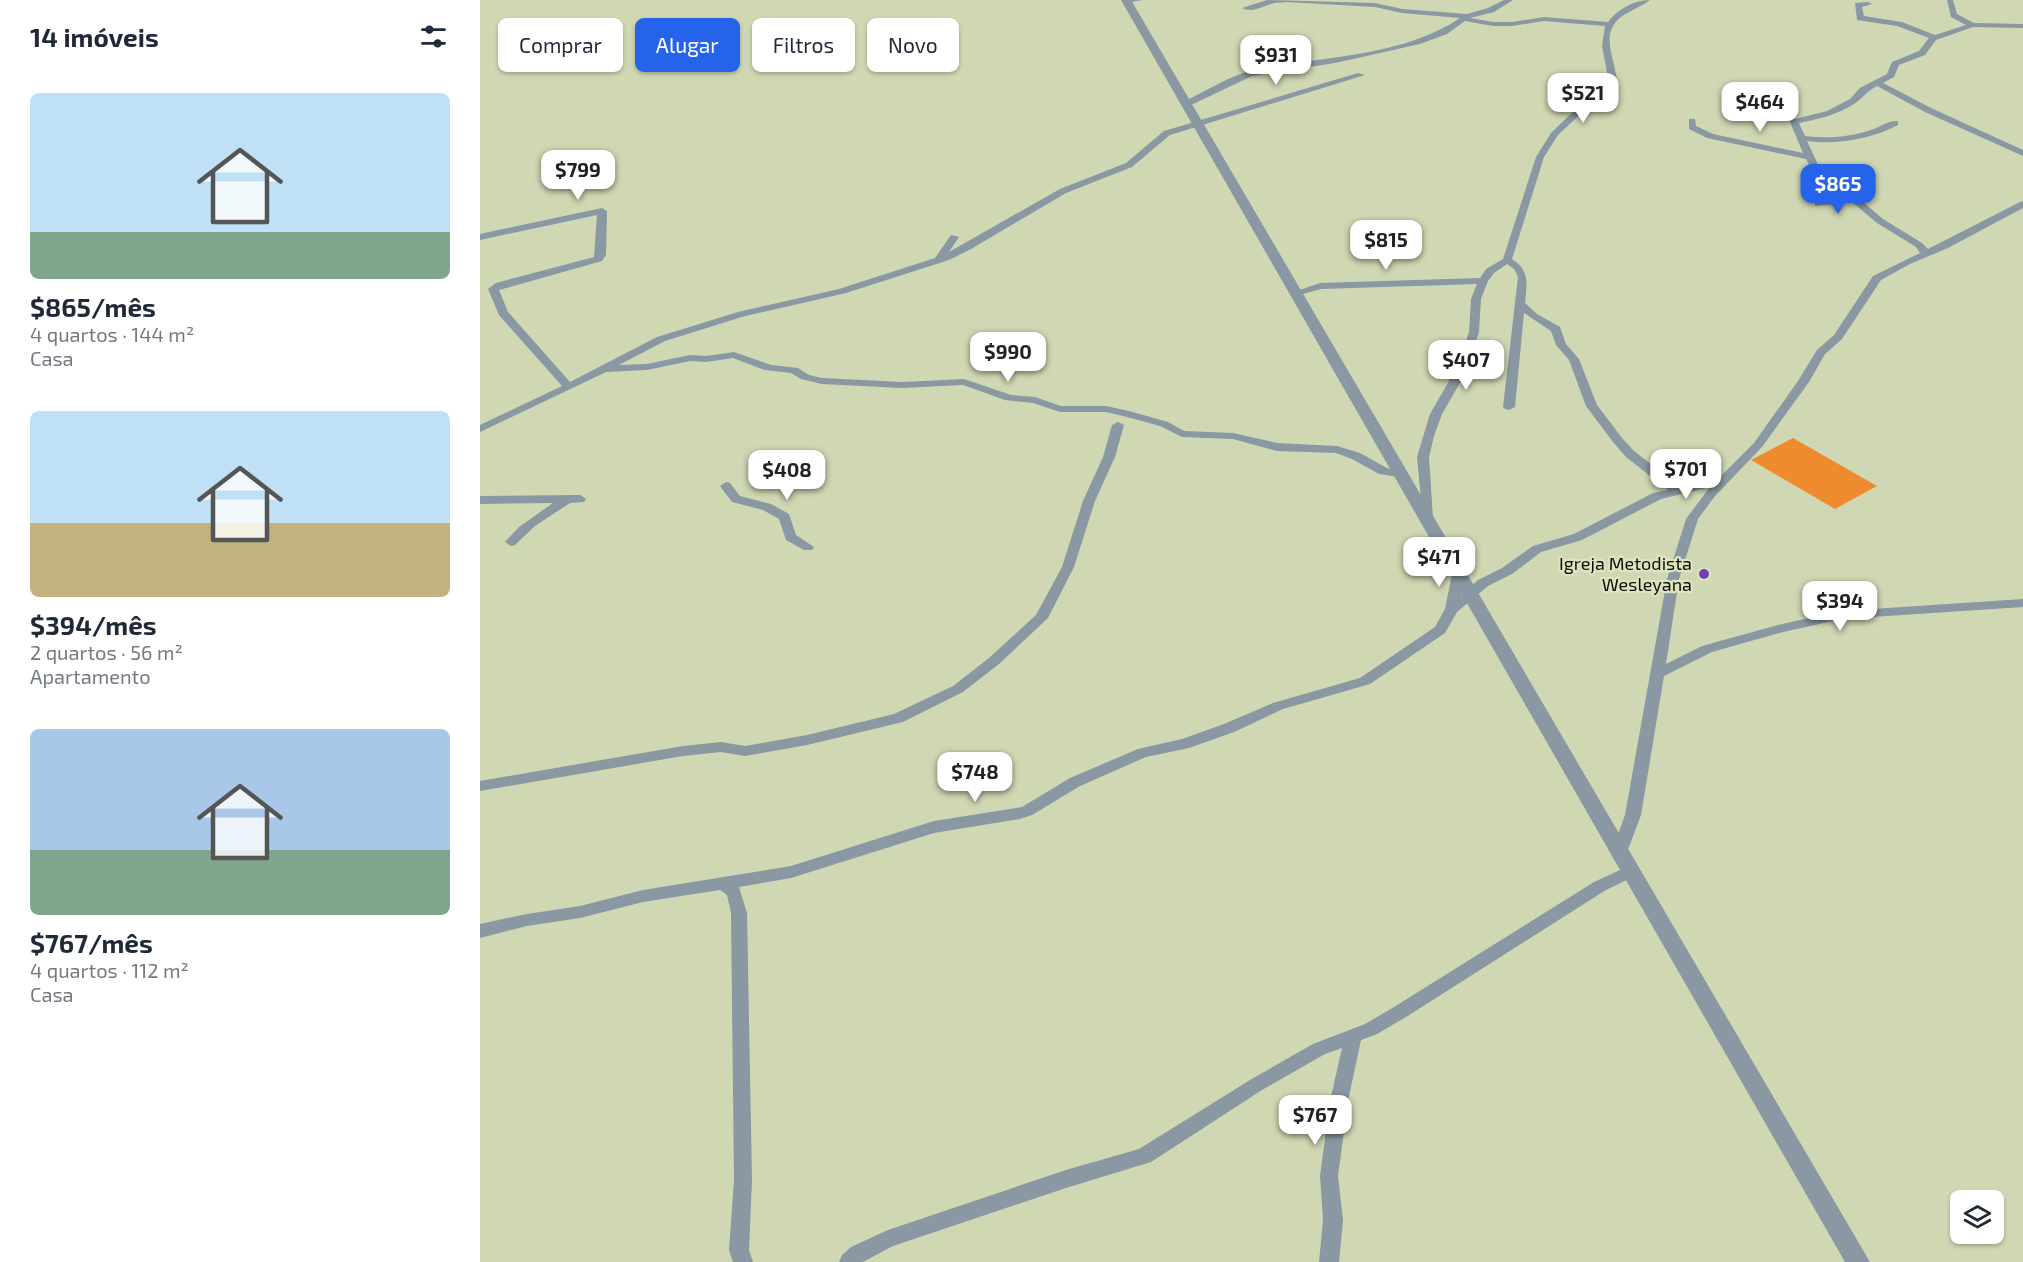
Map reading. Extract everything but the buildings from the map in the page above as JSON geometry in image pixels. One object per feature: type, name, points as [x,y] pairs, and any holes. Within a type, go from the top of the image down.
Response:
[{"type":"street","points":[[1130,0],[1186,104],[1426,519],[1468,584],[1631,871],[1858,1262]]},
{"type":"street","points":[[1246,8],[1259,7],[1271,1],[1287,0],[1375,5],[1402,12],[1465,17],[1493,24],[1512,24],[1544,19],[1609,24]]},
{"type":"street","points":[[1186,104],[1250,74],[1335,61],[1400,46],[1444,32],[1465,17],[1491,10],[1509,0]]},
{"type":"street","points":[[1426,519],[1423,457],[1436,414],[1455,381],[1456,363],[1470,344],[1474,332],[1476,299],[1483,281],[1490,271],[1507,260],[1540,158],[1555,133],[1583,107],[1592,95],[1613,84],[1612,70],[1604,47],[1609,24],[1616,16],[1646,0]]},
{"type":"street","points":[[1950,1],[1954,15],[1972,25]]},
{"type":"street","points":[[1868,4],[1858,5],[1860,18],[1899,24],[1934,37]]},
{"type":"street","points":[[1926,253],[1920,245],[1870,214],[1854,199],[1818,175],[1806,140],[1795,121],[1830,113],[1853,101],[1863,90],[1891,75],[1894,64],[1922,53],[1934,37],[1972,25],[2023,26]]},
{"type":"street","points":[[480,429],[607,369],[661,339],[742,314],[842,291],[939,260],[968,247],[1063,191],[1129,165],[1167,133],[1360,75]]},
{"type":"street","points":[[1877,83],[1928,110],[2023,153]]},
{"type":"street","points":[[1692,121],[1694,129],[1710,136],[1811,157]]},
{"type":"street","points":[[1806,140],[1871,132],[1895,123]]},
{"type":"street","points":[[1818,204],[1854,199]]},
{"type":"street","points":[[1620,851],[1633,815],[1664,626],[1681,547],[1692,519],[1720,483],[1758,445],[1803,382],[1821,352],[1838,337],[1877,278],[2023,204]]},
{"type":"street","points":[[480,237],[602,211],[601,255],[598,259],[500,285],[480,287]]},
{"type":"street","points":[[939,260],[954,237]]},
{"type":"street","points":[[946,249],[965,240]]},
{"type":"street","points":[[1507,260],[1518,267],[1523,277],[1509,406]]},
{"type":"street","points":[[1296,293],[1315,286],[1483,281]]},
{"type":"street","points":[[500,285],[493,289],[503,313],[569,387]]},
{"type":"street","points":[[1521,304],[1533,316],[1556,329],[1561,345],[1574,359],[1592,406],[1605,421],[1617,441],[1679,492]]},
{"type":"street","points":[[607,369],[647,367],[690,358],[706,359],[734,355],[769,368],[794,370],[805,377],[822,381],[902,384],[968,383],[1009,398],[1035,400],[1060,409],[1106,409],[1129,414],[1164,424],[1182,434],[1233,436],[1277,447],[1337,450],[1356,456],[1383,471],[1401,475]]},
{"type":"street","points":[[480,786],[683,751],[721,747],[745,751],[807,740],[898,718],[958,689],[994,661],[1041,618],[1068,567],[1089,501],[1109,458],[1118,425]]},
{"type":"street","points":[[480,931],[527,920],[580,912],[643,896],[791,872],[934,827],[976,819],[1002,819],[1021,813],[1075,782],[1143,753],[1184,744],[1229,728],[1278,706],[1365,681],[1440,630],[1468,584],[1507,572],[1537,549],[1578,537],[1657,496],[1706,484],[1720,483]]},
{"type":"street","points":[[726,486],[736,499],[767,507],[786,518],[790,537],[808,547]]},
{"type":"street","points":[[480,500],[573,499],[524,527],[512,542]]},
{"type":"street","points":[[1452,609],[1468,584]]},
{"type":"street","points":[[1658,673],[1707,649],[1782,628],[1842,615],[2023,603]]},
{"type":"street","points":[[849,1262],[858,1254],[888,1239],[1066,1179],[1144,1156],[1256,1085],[1319,1049],[1353,1037],[1400,1012],[1600,886],[1631,871]]},
{"type":"street","points":[[722,882],[734,892],[739,913],[743,1180],[739,1250],[743,1262]]},
{"type":"street","points":[[1329,1262],[1333,1220],[1329,1176],[1339,1101],[1353,1037]]},
{"type":"shaded area","points":[[1793,438],[1877,486],[1835,509],[1751,460]]},
{"type":"place","name":"Igreja Metodista Wesleyana","points":[[1704,574]]}]
